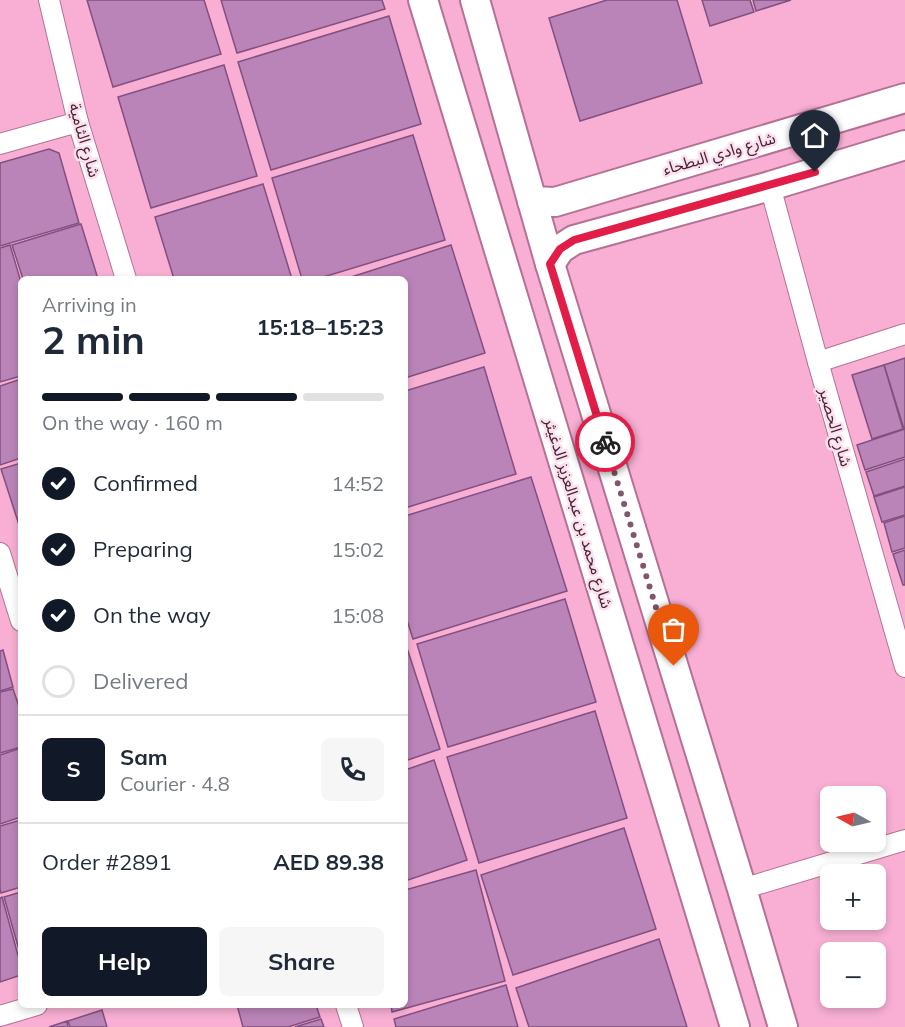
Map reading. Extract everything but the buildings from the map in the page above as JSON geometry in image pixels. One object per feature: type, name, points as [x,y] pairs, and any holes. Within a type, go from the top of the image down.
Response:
[{"type":"street","name":"شارع الثامية","points":[[50,0],[78,122],[125,276]]},
{"type":"street","name":"شارع محمد بن عبدالعزيز الدغيثر","points":[[423,0],[735,1027]]},
{"type":"street","points":[[475,0],[550,264],[783,1027]]},
{"type":"street","name":"شارع وادي البطحاء","points":[[532,201],[555,201],[905,98]]},
{"type":"street","points":[[0,144],[78,122]]},
{"type":"street","points":[[550,264],[560,249],[574,240],[770,186],[905,145]]},
{"type":"street","name":"شارع الحصير","points":[[770,186],[905,667]]},
{"type":"street","points":[[818,362],[905,334]]},
{"type":"street","points":[[548,409],[591,398]]},
{"type":"street","points":[[0,552],[18,611]]},
{"type":"street","points":[[742,890],[905,840]]},
{"type":"street","points":[[0,1016],[27,1008]]},
{"type":"street","points":[[347,1008],[353,1027]]},
{"type":"way so far","points":[[605,442],[674,666]]},
{"type":"route","points":[[605,442],[550,264],[560,249],[574,240],[815,172]]}]
